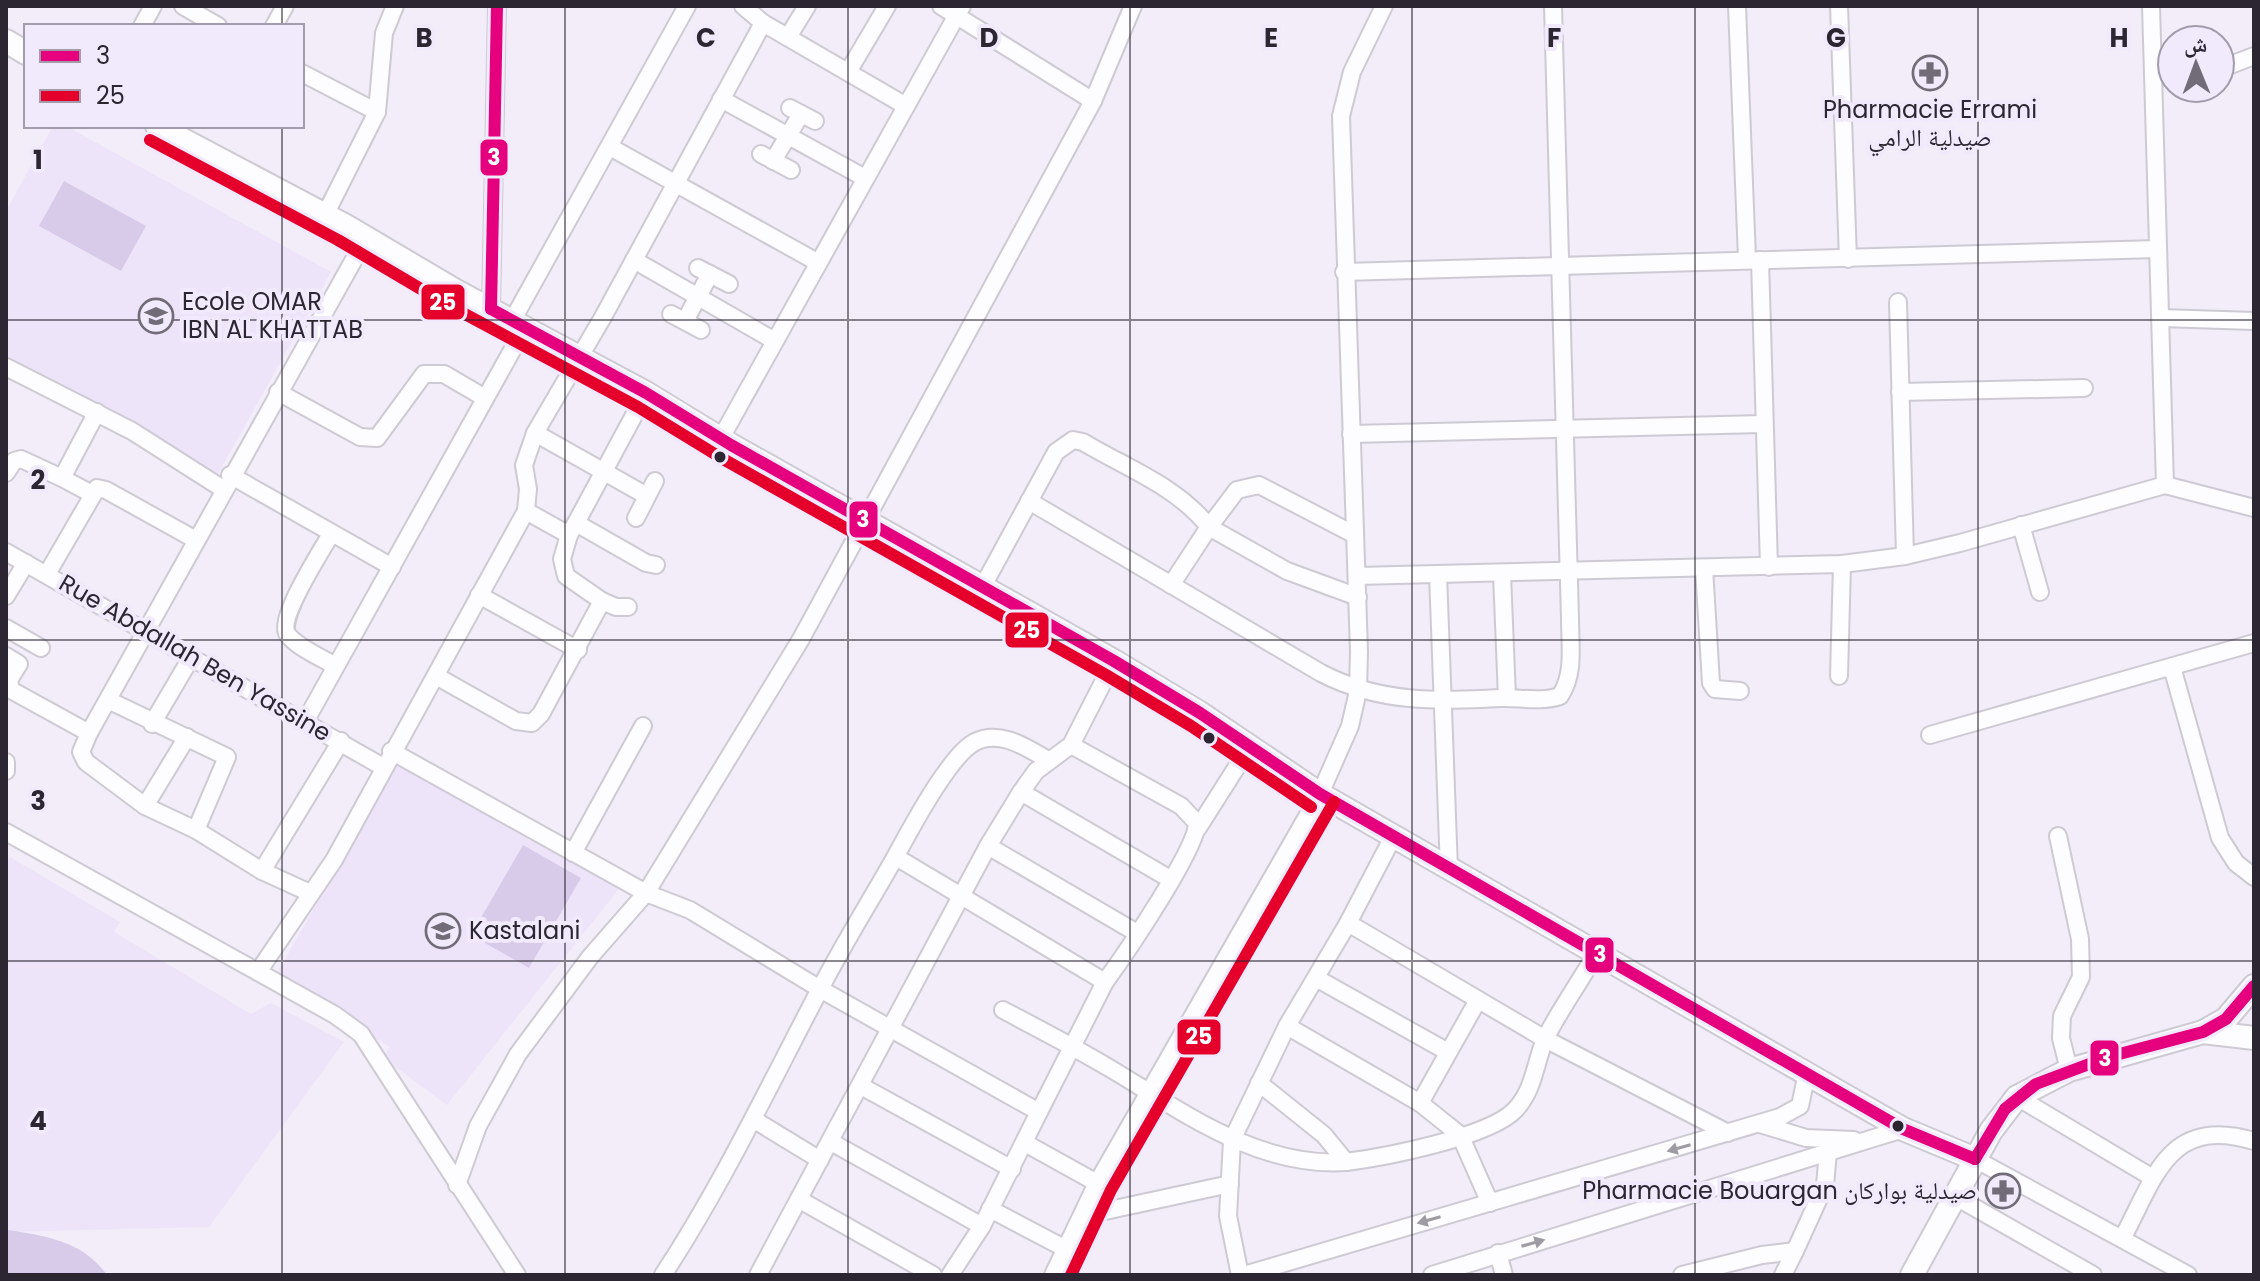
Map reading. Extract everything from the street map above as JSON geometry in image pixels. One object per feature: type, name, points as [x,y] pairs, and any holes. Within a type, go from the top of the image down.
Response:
[{"type":"street","points":[[143,24],[152,6]]},
{"type":"street","points":[[183,6],[214,24]]},
{"type":"street","points":[[275,24],[285,6]]},
{"type":"street","points":[[325,215],[377,112],[384,33],[395,6]]},
{"type":"street","points":[[491,309],[497,6]]},
{"type":"street","points":[[306,720],[485,398],[518,325],[687,6]]},
{"type":"street","points":[[743,6],[763,23],[906,106]]},
{"type":"street","points":[[788,37],[807,6]]},
{"type":"street","points":[[848,72],[887,6]]},
{"type":"street","points":[[941,6],[959,10],[1093,101]]},
{"type":"street","points":[[457,1185],[478,1126],[518,1054],[590,957],[646,893],[761,707],[1093,101],[1133,6]]},
{"type":"street","points":[[1053,1275],[1097,1183],[1320,794],[1350,726],[1358,691],[1358,597],[1344,272],[1341,116],[1352,72],[1384,6]]},
{"type":"street","points":[[1029,501],[1358,691],[1397,699],[1445,701],[1555,698],[1568,684],[1569,572],[1562,429],[1553,6]]},
{"type":"street","points":[[1737,6],[1754,260],[1769,567]]},
{"type":"street","points":[[1839,6],[1848,259]]},
{"type":"street","points":[[2151,6],[2165,485]]},
{"type":"street","points":[[721,438],[959,10]]},
{"type":"street","points":[[258,972],[334,860],[391,751],[436,676],[526,511],[528,489],[524,465],[535,433],[581,357],[763,23]]},
{"type":"street","points":[[6,41],[24,52]]},
{"type":"street","points":[[304,74],[377,112]]},
{"type":"street","points":[[721,99],[865,178]]},
{"type":"street","points":[[791,170],[767,157],[789,137],[802,114]]},
{"type":"street","points":[[161,128],[646,393],[1114,661],[1320,794],[1903,1129],[1975,1159],[2188,1275]]},
{"type":"street","points":[[610,147],[817,262]]},
{"type":"street","points":[[310,893],[262,871],[196,830],[145,806],[86,762],[81,752],[226,482],[366,238]]},
{"type":"street","points":[[1344,272],[2158,249]]},
{"type":"street","points":[[634,260],[773,340]]},
{"type":"street","points":[[701,330],[678,318],[699,298],[704,271],[729,284]]},
{"type":"street","points":[[1898,302],[1905,556]]},
{"type":"street","points":[[2161,318],[2254,321]]},
{"type":"street","points":[[8,372],[97,412],[392,567]]},
{"type":"street","points":[[278,392],[360,437],[372,440],[377,438],[424,374],[444,374],[485,398]]},
{"type":"street","points":[[1900,392],[2084,388]]},
{"type":"street","points":[[628,607],[602,601],[566,576],[562,559],[572,529],[646,393]]},
{"type":"street","points":[[62,478],[97,412]]},
{"type":"street","points":[[1351,434],[1763,424]]},
{"type":"street","points":[[535,433],[647,496]]},
{"type":"street","points":[[983,586],[1056,452],[1073,440],[1083,442],[1173,494],[1191,506],[1209,527],[1274,564],[1358,597]]},
{"type":"street","points":[[6,473],[14,461],[21,459],[92,494]]},
{"type":"street","points":[[636,518],[655,481]]},
{"type":"street","points":[[1171,585],[1237,490],[1259,485],[1355,535]]},
{"type":"street","points":[[1357,576],[1842,564],[1905,556],[2165,485],[2254,508]]},
{"type":"street","points":[[47,574],[92,494],[102,488],[196,540]]},
{"type":"street","points":[[526,511],[656,565]]},
{"type":"street","points":[[2021,525],[2040,592]]},
{"type":"street","points":[[331,534],[291,607],[285,625],[289,637],[335,666]]},
{"type":"street","name":"Rue Abdallah Ben Yassine","points":[[6,552],[306,720],[383,767]]},
{"type":"street","points":[[6,596],[26,563]]},
{"type":"street","points":[[1839,676],[1842,564]]},
{"type":"street","points":[[1704,568],[1711,683],[1715,689],[1740,691]]},
{"type":"street","points":[[1438,574],[1449,870]]},
{"type":"street","points":[[1502,574],[1507,698]]},
{"type":"street","points":[[479,595],[578,650]]},
{"type":"street","points":[[436,676],[516,721],[532,723],[541,714],[578,650],[602,601]]},
{"type":"street","points":[[6,628],[36,645],[12,660],[11,690],[89,733]]},
{"type":"street","points":[[1930,735],[2254,643]]},
{"type":"street","points":[[152,724],[192,656]]},
{"type":"street","points":[[758,1275],[988,846],[1021,792],[1048,760],[1071,745],[1114,661]]},
{"type":"street","points":[[2172,667],[2220,838],[2236,863],[2254,877]]},
{"type":"street","points":[[108,700],[152,724],[187,737],[228,761],[196,830]]},
{"type":"street","points":[[573,853],[643,726]]},
{"type":"street","points":[[145,806],[187,737]]},
{"type":"street","points":[[663,1275],[753,1119],[820,989],[934,792],[974,742],[993,737],[1014,742],[1048,760]]},
{"type":"street","points":[[262,871],[341,741]]},
{"type":"street","points":[[1071,745],[1181,806],[1194,817],[1198,828]]},
{"type":"street","points":[[950,1275],[982,1226],[1105,982],[1250,746]]},
{"type":"street","points":[[391,751],[646,893],[690,910],[820,989],[1039,1112]]},
{"type":"street","points":[[6,762],[6,771]]},
{"type":"street","points":[[1021,792],[1170,879]]},
{"type":"street","points":[[6,832],[355,1027],[517,1275]]},
{"type":"street","points":[[2058,836],[2080,939],[2081,977],[2062,1016],[2061,1038],[2069,1070]]},
{"type":"street","points":[[1393,837],[1348,923],[1287,1026],[1232,1140],[1228,1216],[1242,1275],[1760,1124],[1800,1106],[1807,1073]]},
{"type":"street","points":[[988,846],[1137,933]]},
{"type":"street","points":[[896,857],[1105,982]]},
{"type":"street","points":[[1348,923],[1545,1039],[1728,1133]]},
{"type":"street","points":[[1003,1010],[1232,1140],[1291,1159],[1346,1162],[1460,1135],[1515,1111],[1530,1088],[1545,1039],[1597,952]]},
{"type":"street","points":[[1316,978],[1448,1052]]},
{"type":"street","points":[[1912,1275],[1975,1159],[2017,1097],[2069,1070],[2203,1032],[2226,1019],[2254,986]]},
{"type":"street","points":[[1420,1103],[1478,1000]]},
{"type":"street","points":[[1287,1026],[1420,1103],[1460,1135],[1490,1203]]},
{"type":"street","points":[[2203,1032],[2254,1038]]},
{"type":"street","points":[[1259,1083],[1324,1135],[1346,1162]]},
{"type":"street","points":[[861,1086],[1012,1169]]},
{"type":"street","points":[[2017,1097],[2153,1178]]},
{"type":"street","points":[[753,1119],[820,1160]]},
{"type":"street","points":[[1760,1124],[1806,1138],[1863,1140]]},
{"type":"street","points":[[1432,1275],[1903,1129]]},
{"type":"street","points":[[2122,1239],[2153,1178],[2169,1153],[2181,1144],[2218,1134],[2254,1141]]},
{"type":"street","points":[[831,1142],[982,1226]]},
{"type":"street","points":[[1025,1143],[1097,1183]]},
{"type":"street","points":[[1783,1275],[1825,1185],[1828,1152]]},
{"type":"street","points":[[1082,1216],[1230,1184]]},
{"type":"street","points":[[1956,1197],[2093,1275]]},
{"type":"street","points":[[800,1200],[933,1275]]},
{"type":"street","points":[[990,1209],[1066,1249]]},
{"type":"street","points":[[1682,1275],[1710,1272],[1762,1255],[1795,1251]]},
{"type":"street","points":[[1498,1253],[1504,1275]]},
{"type":"shaded area","name":"Ecole OMAR IBN AL KHATTAB","points":[[52,128],[70,128],[331,272],[214,481],[6,360],[6,211]]},
{"type":"shaded area","points":[[64,181],[146,226],[121,271],[39,226]]},
{"type":"shaded area","name":"Kastalani","points":[[398,760],[622,885],[447,1105],[382,1057],[390,1047],[275,977]]},
{"type":"shaded area","points":[[523,845],[581,878],[529,968],[471,935]]},
{"type":"shaded area","points":[[10,857],[120,922],[114,932],[251,1014],[271,1003],[344,1042],[209,1227],[6,1232],[6,864]]},
{"type":"shaded area","points":[[8,1230],[50,1238],[75,1247],[87,1254],[107,1275],[6,1275]]},
{"type":"transit line","name":"3","points":[[491,309],[497,6]]},
{"type":"transit line","name":"25","points":[[150,140],[338,240],[448,305],[638,407],[723,459],[1106,675],[1191,726],[1311,807]]},
{"type":"transit line","name":"3","points":[[491,309],[646,393],[731,445],[1114,661],[1200,713],[1320,794],[1903,1129],[1975,1159]]},
{"type":"transit line","name":"25","points":[[1071,1275],[1111,1190],[1334,802]]},
{"type":"transit line","name":"3","points":[[1975,1159],[2005,1109],[2036,1084],[2108,1057],[2203,1032],[2226,1019],[2254,986]]},
{"type":"place","name":"Pharmacie Errami صيدلية الرامي","points":[[1930,73]]},
{"type":"place","name":"Ecole OMAR IBN AL KHATTAB","points":[[156,316]]},
{"type":"place","name":"Kastalani","points":[[443,931]]},
{"type":"place","name":"Pharmacie Bouargan صيدلية بواركان","points":[[2003,1191]]}]
